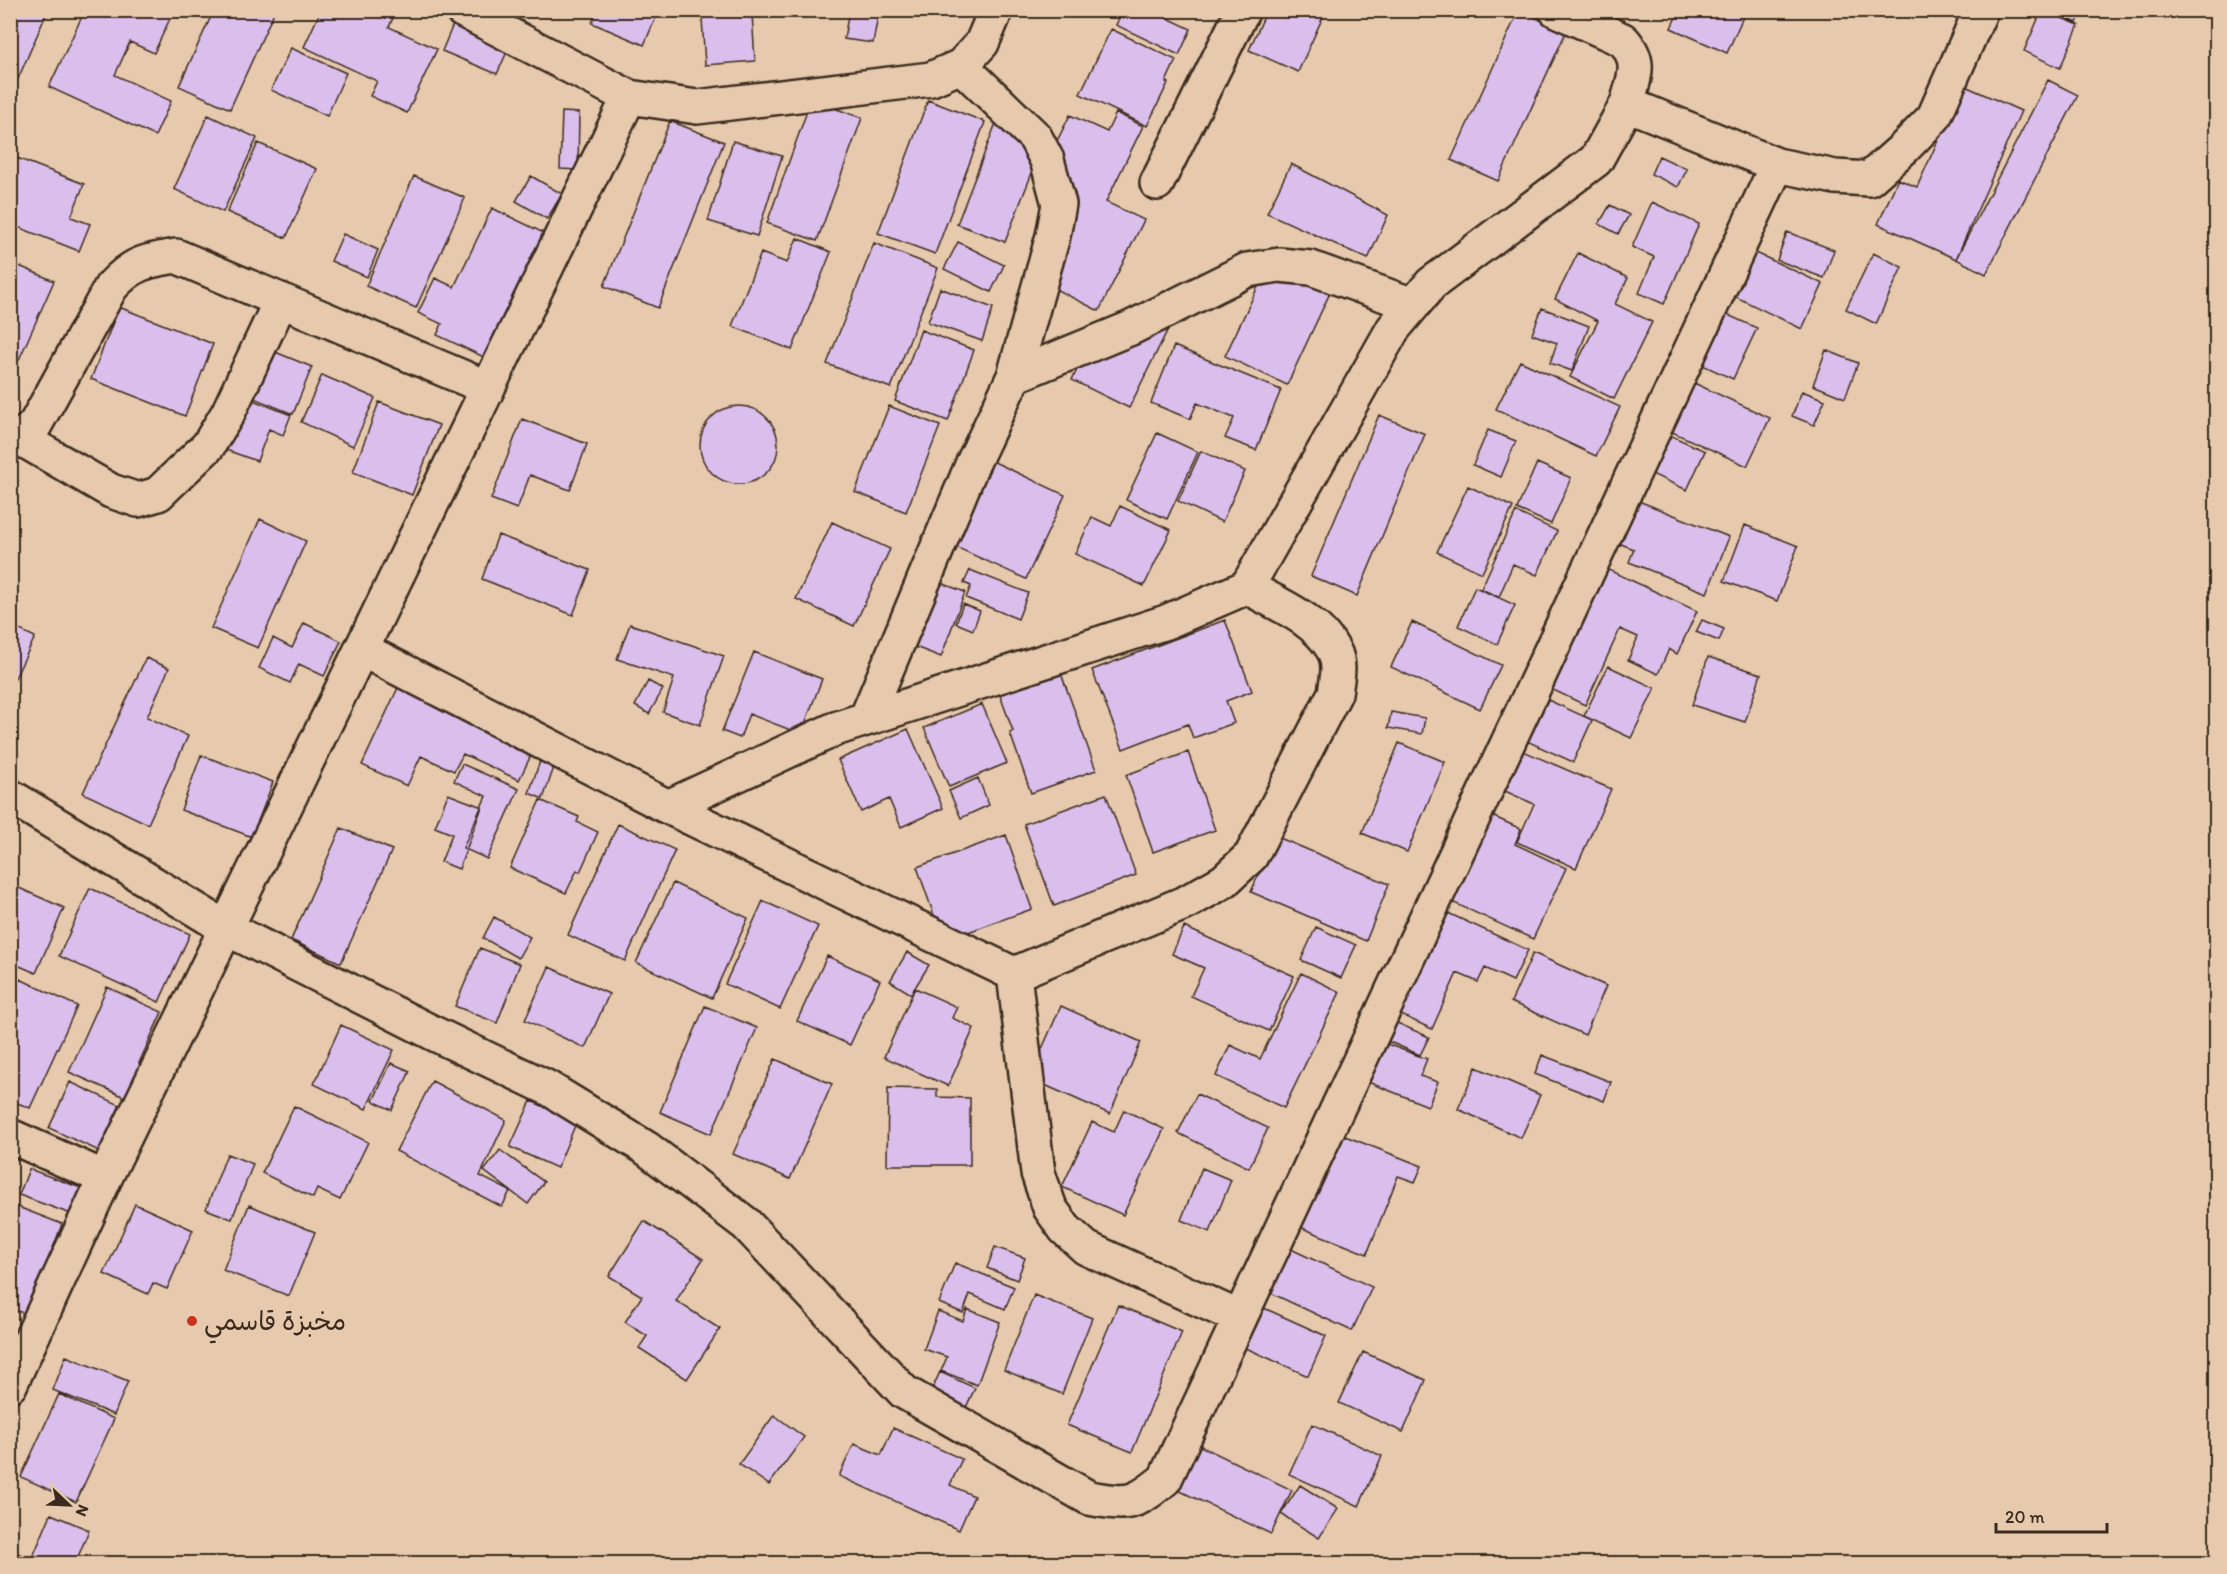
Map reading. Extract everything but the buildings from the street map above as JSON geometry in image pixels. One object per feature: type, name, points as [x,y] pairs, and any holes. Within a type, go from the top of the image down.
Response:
[{"type":"street","points":[[462,10],[628,97],[697,107],[931,79],[961,66],[982,43],[996,10]]},
{"type":"street","points":[[1157,183],[1243,10]]},
{"type":"street","points":[[668,807],[835,729],[1166,622],[1247,587],[1393,329],[1431,284],[1596,160],[1627,104],[1637,66],[1631,49],[1623,40],[1556,10]]},
{"type":"street","points":[[1627,104],[1777,165],[1835,177],[1869,179],[1934,117],[1981,10]]},
{"type":"street","points":[[866,719],[972,465],[1014,376],[1053,236],[1059,204],[1047,160],[1035,137],[961,66]]},
{"type":"street","points":[[10,1385],[105,1178],[628,97]]},
{"type":"street","points":[[10,796],[226,928],[435,1034],[548,1088],[646,1149],[746,1224],[904,1392],[1089,1498],[1119,1503],[1143,1497],[1165,1479],[1777,165]]},
{"type":"street","points":[[281,300],[228,413],[208,446],[158,494],[138,500],[111,491],[15,439],[35,424],[111,286],[126,270],[148,261],[176,256],[281,300],[488,388]]},
{"type":"street","points":[[1014,376],[1131,328],[1247,270],[1279,265],[1311,268],[1413,305]]},
{"type":"street","points":[[361,649],[668,807],[1014,974],[1187,902],[1224,881],[1251,856],[1335,693],[1339,672],[1335,652],[1315,626],[1247,587]]},
{"type":"street","points":[[1014,974],[1038,1173],[1050,1208],[1065,1229],[1086,1248],[1239,1317]]},
{"type":"street","points":[[10,1136],[105,1178]]},
{"type":"place","name":"مخبزة قاسمي","points":[[192,1321]]}]
